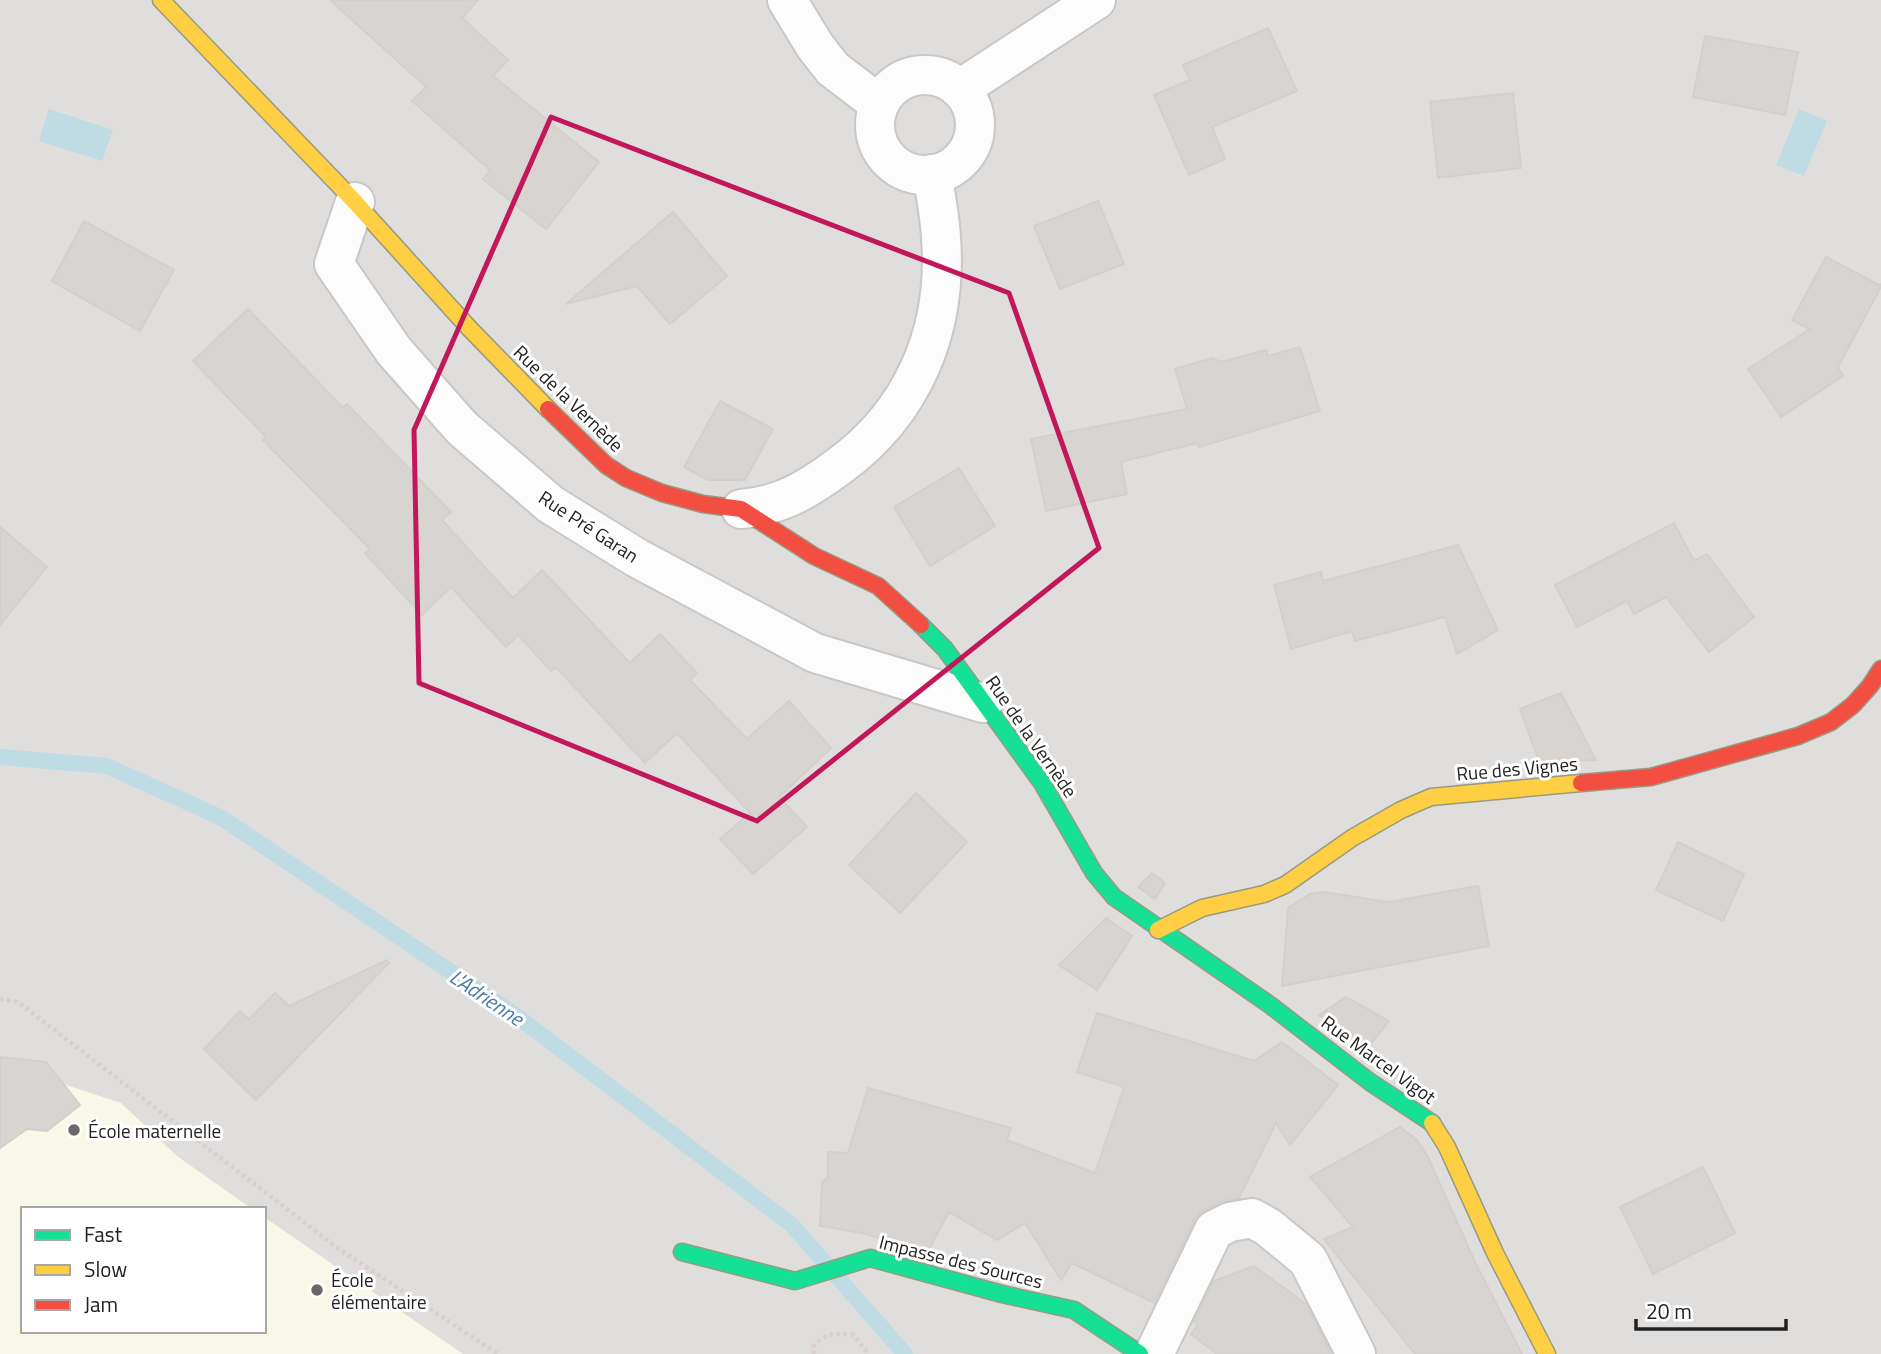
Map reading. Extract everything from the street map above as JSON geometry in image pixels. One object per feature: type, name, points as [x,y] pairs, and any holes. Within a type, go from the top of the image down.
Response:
[{"type":"street","name":"Rue de la Vernède","points":[[162,0],[355,202],[470,329],[580,442],[606,465],[626,478],[662,493],[702,504],[741,509],[814,556],[877,586],[906,609],[945,649],[1042,783],[1094,873],[1114,897],[1158,930]]},
{"type":"street","points":[[787,0],[815,46],[833,69],[879,104]]},
{"type":"street","points":[[960,89],[1096,0]]},
{"type":"street","points":[[921,74],[938,76],[954,83],[960,89],[974,110],[976,126],[972,142],[964,156],[952,167],[932,174],[909,173],[886,156],[875,131],[879,104],[889,89],[904,79],[921,74]]},
{"type":"street","points":[[741,509],[766,507],[791,497],[823,478],[856,454],[886,425],[908,393],[926,358],[940,288],[942,241],[932,174]]},
{"type":"street","name":"Rue Pré Garan","points":[[355,202],[334,264],[394,351],[462,428],[550,504],[636,558],[815,653],[983,703]]},
{"type":"street","name":"Rue des Vignes","points":[[1158,930],[1202,908],[1264,894],[1285,885],[1352,838],[1401,810],[1432,797],[1651,777],[1798,736],[1831,722],[1853,705],[1881,669]]},
{"type":"street","name":"Rue Marcel Vigot","points":[[1158,930],[1270,1005],[1370,1082],[1434,1125],[1547,1354]]},
{"type":"street","points":[[1154,1354],[1214,1230],[1230,1222],[1252,1219],[1268,1227],[1308,1260],[1356,1354]]},
{"type":"street","name":"Impasse des Sources","points":[[682,1252],[795,1281],[870,1258],[1002,1294],[1074,1310],[1140,1354]]},
{"type":"path","points":[[0,999],[18,1002],[336,1247],[498,1354]]},
{"type":"path","points":[[814,1354],[813,1347],[821,1337],[840,1333],[855,1335],[868,1354]]},
{"type":"highlighted area","points":[[551,117],[1009,293],[1099,548],[757,821],[419,683],[414,430]]},
{"type":"shaded area","points":[[0,0],[1881,0],[1881,1354],[0,1354]]},
{"type":"shaded area","points":[[0,1057],[46,1062],[63,1084],[121,1103],[177,1156],[249,1207],[21,1207],[21,1333],[266,1333],[266,1218],[463,1354],[0,1354]]},
{"type":"water","points":[[49,109],[113,130],[102,161],[39,141]]},
{"type":"water","points":[[1799,109],[1827,121],[1804,176],[1776,165]]},
{"type":"building","points":[[330,0],[478,0],[462,18],[508,60],[493,76],[599,162],[546,229],[483,179],[490,170],[412,101],[426,87]]},
{"type":"building","points":[[1268,28],[1297,91],[1212,127],[1225,159],[1189,175],[1154,95],[1190,80],[1183,65]]},
{"type":"building","points":[[1705,36],[1798,52],[1785,115],[1693,97]]},
{"type":"building","points":[[1513,93],[1521,168],[1438,178],[1430,102]]},
{"type":"building","points":[[1098,201],[1124,264],[1060,289],[1034,226]]},
{"type":"building","points":[[673,212],[727,276],[670,324],[637,286],[566,304]]},
{"type":"building","points":[[84,221],[174,270],[140,331],[52,281]]},
{"type":"building","points":[[1826,257],[1881,284],[1881,287],[1838,367],[1843,376],[1781,417],[1748,369],[1810,329],[1792,320]]},
{"type":"building","points":[[248,309],[343,408],[347,404],[451,512],[442,520],[513,598],[542,570],[630,663],[660,634],[697,673],[690,680],[747,739],[789,701],[831,748],[779,797],[807,827],[753,874],[720,839],[750,813],[677,733],[645,763],[556,667],[551,671],[518,635],[506,647],[451,587],[422,615],[365,553],[370,549],[263,440],[266,437],[193,361]]},
{"type":"building","points":[[1300,347],[1320,411],[1199,447],[1197,443],[1121,462],[1127,494],[1046,511],[1031,439],[1187,409],[1175,369],[1212,358],[1221,362],[1266,350],[1268,356]]},
{"type":"building","points":[[720,401],[773,429],[745,480],[708,480],[684,467]]},
{"type":"building","points":[[959,468],[995,526],[930,566],[894,507]]},
{"type":"building","points":[[1674,523],[1694,561],[1707,554],[1754,617],[1709,652],[1666,597],[1634,614],[1627,601],[1577,627],[1555,585]]},
{"type":"building","points":[[0,527],[47,567],[0,625]]},
{"type":"building","points":[[1458,545],[1498,630],[1457,654],[1445,617],[1355,641],[1352,631],[1291,649],[1274,585],[1321,572],[1323,581]]},
{"type":"building","points":[[1561,693],[1596,760],[1539,761],[1520,709]]},
{"type":"building","points":[[916,793],[967,842],[900,913],[849,865]]},
{"type":"building","points":[[1678,842],[1744,874],[1723,921],[1656,890]]},
{"type":"building","points":[[1152,873],[1165,883],[1155,899],[1138,887]]},
{"type":"building","points":[[1478,886],[1489,946],[1282,986],[1288,908],[1310,894],[1323,892],[1389,902]]},
{"type":"building","points":[[1106,918],[1132,936],[1097,990],[1059,965]]},
{"type":"building","points":[[387,960],[389,963],[256,1100],[204,1049],[240,1011],[249,1019],[275,993],[289,1006]]},
{"type":"building","points":[[1346,997],[1389,1021],[1365,1051],[1319,1015]]},
{"type":"building","points":[[1097,1013],[1254,1061],[1282,1042],[1338,1085],[1290,1145],[1276,1123],[1239,1198],[1204,1210],[1194,1220],[1154,1303],[1072,1263],[1061,1280],[1025,1223],[997,1240],[949,1212],[928,1251],[862,1233],[820,1226],[822,1182],[828,1177],[828,1152],[848,1153],[868,1088],[1011,1128],[1007,1140],[1095,1173],[1124,1087],[1077,1072]]},
{"type":"building","points":[[0,1057],[46,1062],[80,1105],[47,1131],[27,1129],[0,1148]]},
{"type":"building","points":[[1400,1127],[1417,1140],[1428,1157],[1475,1262],[1522,1354],[1415,1354],[1324,1239],[1353,1227],[1310,1177]]},
{"type":"building","points":[[1703,1167],[1735,1233],[1653,1274],[1620,1207]]},
{"type":"building","points":[[1254,1266],[1307,1305],[1331,1354],[1217,1354],[1191,1334],[1198,1325],[1194,1322],[1214,1281]]},
{"type":"waterway","name":"L'Adrienne","points":[[0,757],[107,766],[222,818],[518,1017],[792,1225],[905,1354]]},
{"type":"traffic: fast","points":[[921,625],[945,649],[1042,783],[1094,873],[1114,897],[1270,1005],[1370,1082],[1432,1123]]},
{"type":"traffic: fast","points":[[682,1252],[795,1281],[870,1258],[1002,1294],[1074,1310],[1140,1354]]},
{"type":"traffic: slow","points":[[161,0],[548,409]]},
{"type":"traffic: slow","points":[[1158,930],[1202,908],[1264,894],[1285,885],[1352,838],[1401,810],[1431,797],[1581,783]]},
{"type":"traffic: slow","points":[[1432,1123],[1447,1147],[1495,1253],[1547,1354]]},
{"type":"traffic: jam","points":[[548,409],[606,465],[626,478],[662,493],[703,504],[741,509],[814,556],[878,586],[921,625]]},
{"type":"traffic: jam","points":[[1581,783],[1651,777],[1798,736],[1831,722],[1853,705],[1881,669]]},
{"type":"place","name":"École maternelle","points":[[74,1130]]},
{"type":"place","name":"École élémentaire","points":[[317,1290]]}]
